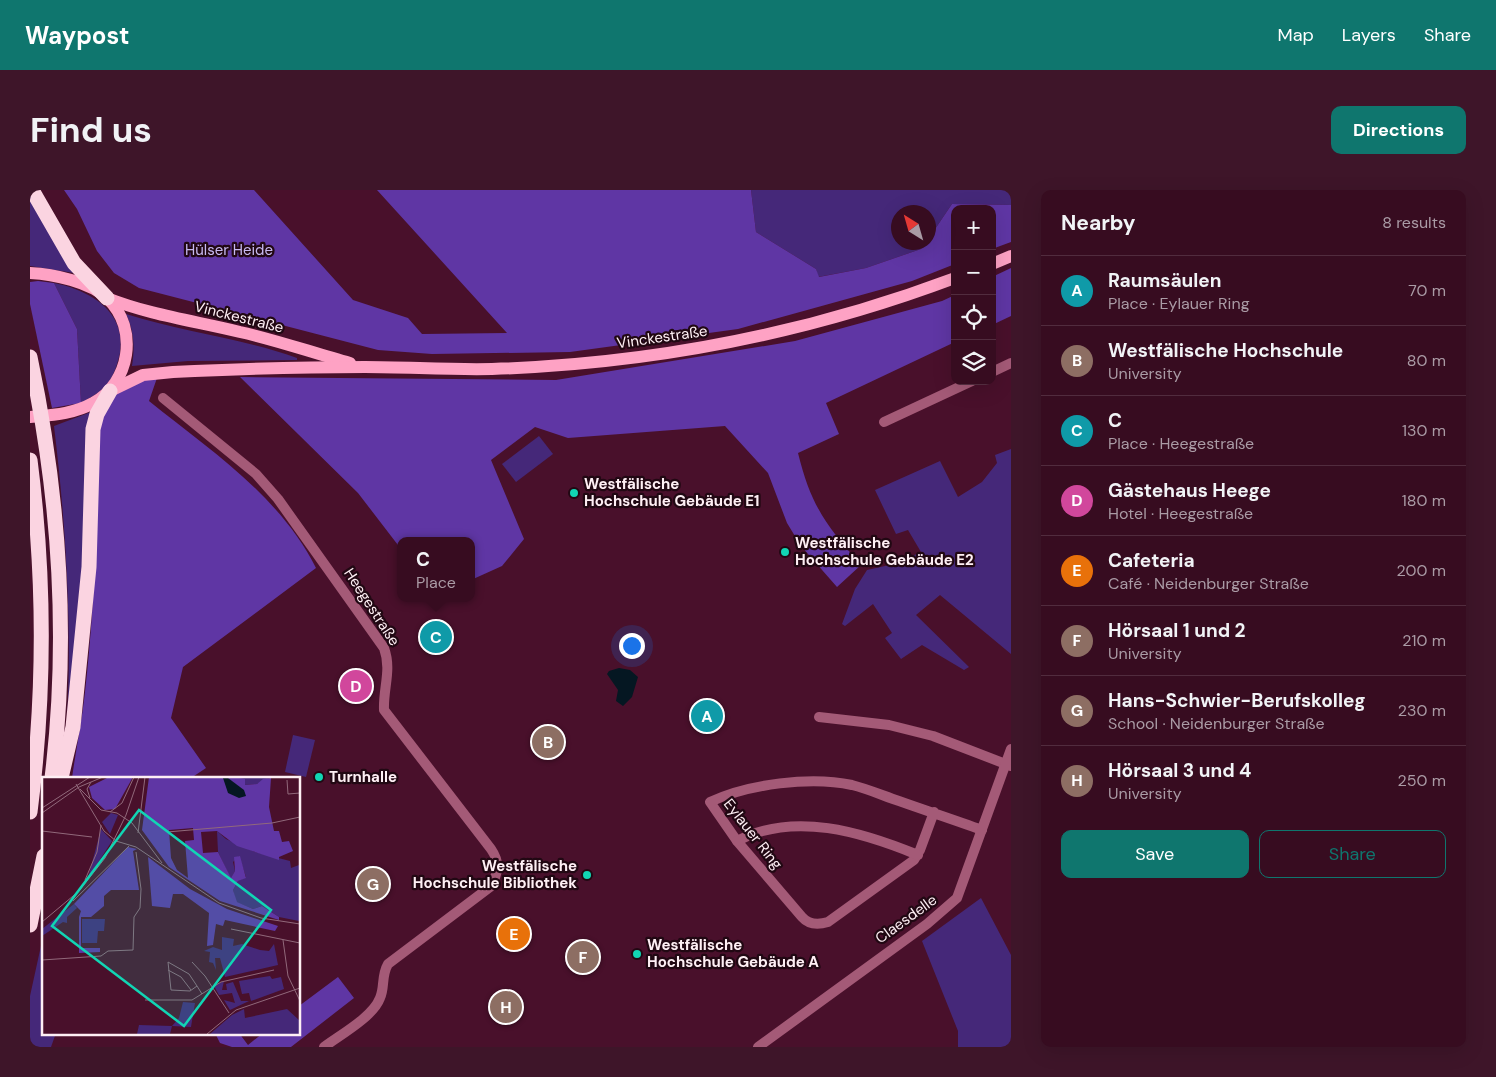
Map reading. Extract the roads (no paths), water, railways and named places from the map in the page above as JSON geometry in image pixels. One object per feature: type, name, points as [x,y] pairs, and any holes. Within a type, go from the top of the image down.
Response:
[{"type":"highway","points":[[32,190],[74,263],[107,298]]},
{"type":"highway","points":[[30,357],[51,484],[56,543],[60,691],[52,777]]},
{"type":"highway","points":[[61,777],[73,727],[89,568],[93,429],[97,414],[110,391]]},
{"type":"highway","points":[[30,460],[38,534],[41,615],[41,696],[30,812]]},
{"type":"highway","points":[[30,925],[42,861]]},
{"type":"main road","points":[[996,262],[1011,256]]},
{"type":"main road","name":"Vinckestraße","points":[[30,273],[65,278],[107,298],[164,316],[246,333],[364,367]]},
{"type":"main road","name":"Vinckestraße","points":[[30,417],[56,415],[93,403],[134,378],[151,374],[219,370],[364,367],[492,369],[610,361],[682,352],[809,325],[866,309],[951,279]]},
{"type":"main road","points":[[107,298],[124,324],[127,346],[125,364],[110,391]]},
{"type":"street","points":[[996,370],[1011,363]]},
{"type":"street","points":[[884,422],[963,385]]},
{"type":"street","name":"Heegestraße","points":[[163,398],[256,474],[278,499],[320,555],[384,648],[388,659],[389,674],[383,691],[384,710],[491,849],[498,863],[498,871],[490,887],[388,964],[382,977],[381,995],[375,1007],[324,1047]]},
{"type":"street","points":[[819,717],[889,725],[933,736],[1008,765]]},
{"type":"street","name":"Claesdelle","points":[[758,1047],[952,904],[963,886],[982,830],[1008,765],[1011,749]]},
{"type":"street","name":"Eylauer Ring","points":[[918,855],[828,922],[821,925],[806,922],[737,841],[710,802],[741,790],[773,785],[821,782],[852,785],[982,830]]},
{"type":"street","points":[[737,841],[750,834],[770,829],[824,827],[858,834],[918,855],[934,812]]},
{"type":"water","points":[[619,668],[630,670],[638,677],[632,697],[623,706],[616,701],[618,690],[607,674],[609,671]]},
{"type":"place","name":"Westfälische Hochschule Gebäude E1","points":[[574,493]]},
{"type":"place","name":"Westfälische Hochschule Gebäude E2","points":[[785,552]]},
{"type":"place","name":"C","points":[[436,637]]},
{"type":"place","name":"Gästehaus Heege","points":[[356,686]]},
{"type":"place","name":"Raumsäulen","points":[[707,716]]},
{"type":"place","name":"Westfälische Hochschule","points":[[548,742]]},
{"type":"place","name":"Turnhalle","points":[[319,777]]},
{"type":"place","name":"Westfälische Hochschule Bibliothek","points":[[587,875]]},
{"type":"place","name":"Hans-Schwier-Berufskolleg","points":[[373,884]]},
{"type":"place","name":"Cafeteria","points":[[514,934]]},
{"type":"place","name":"Westfälische Hochschule Gebäude A","points":[[637,954]]},
{"type":"place","name":"Hörsaal 1 und 2","points":[[583,957]]},
{"type":"place","name":"Hörsaal 3 und 4","points":[[506,1007]]},
{"type":"park label","name":"Hülser Heide","points":[[229,250]]}]
